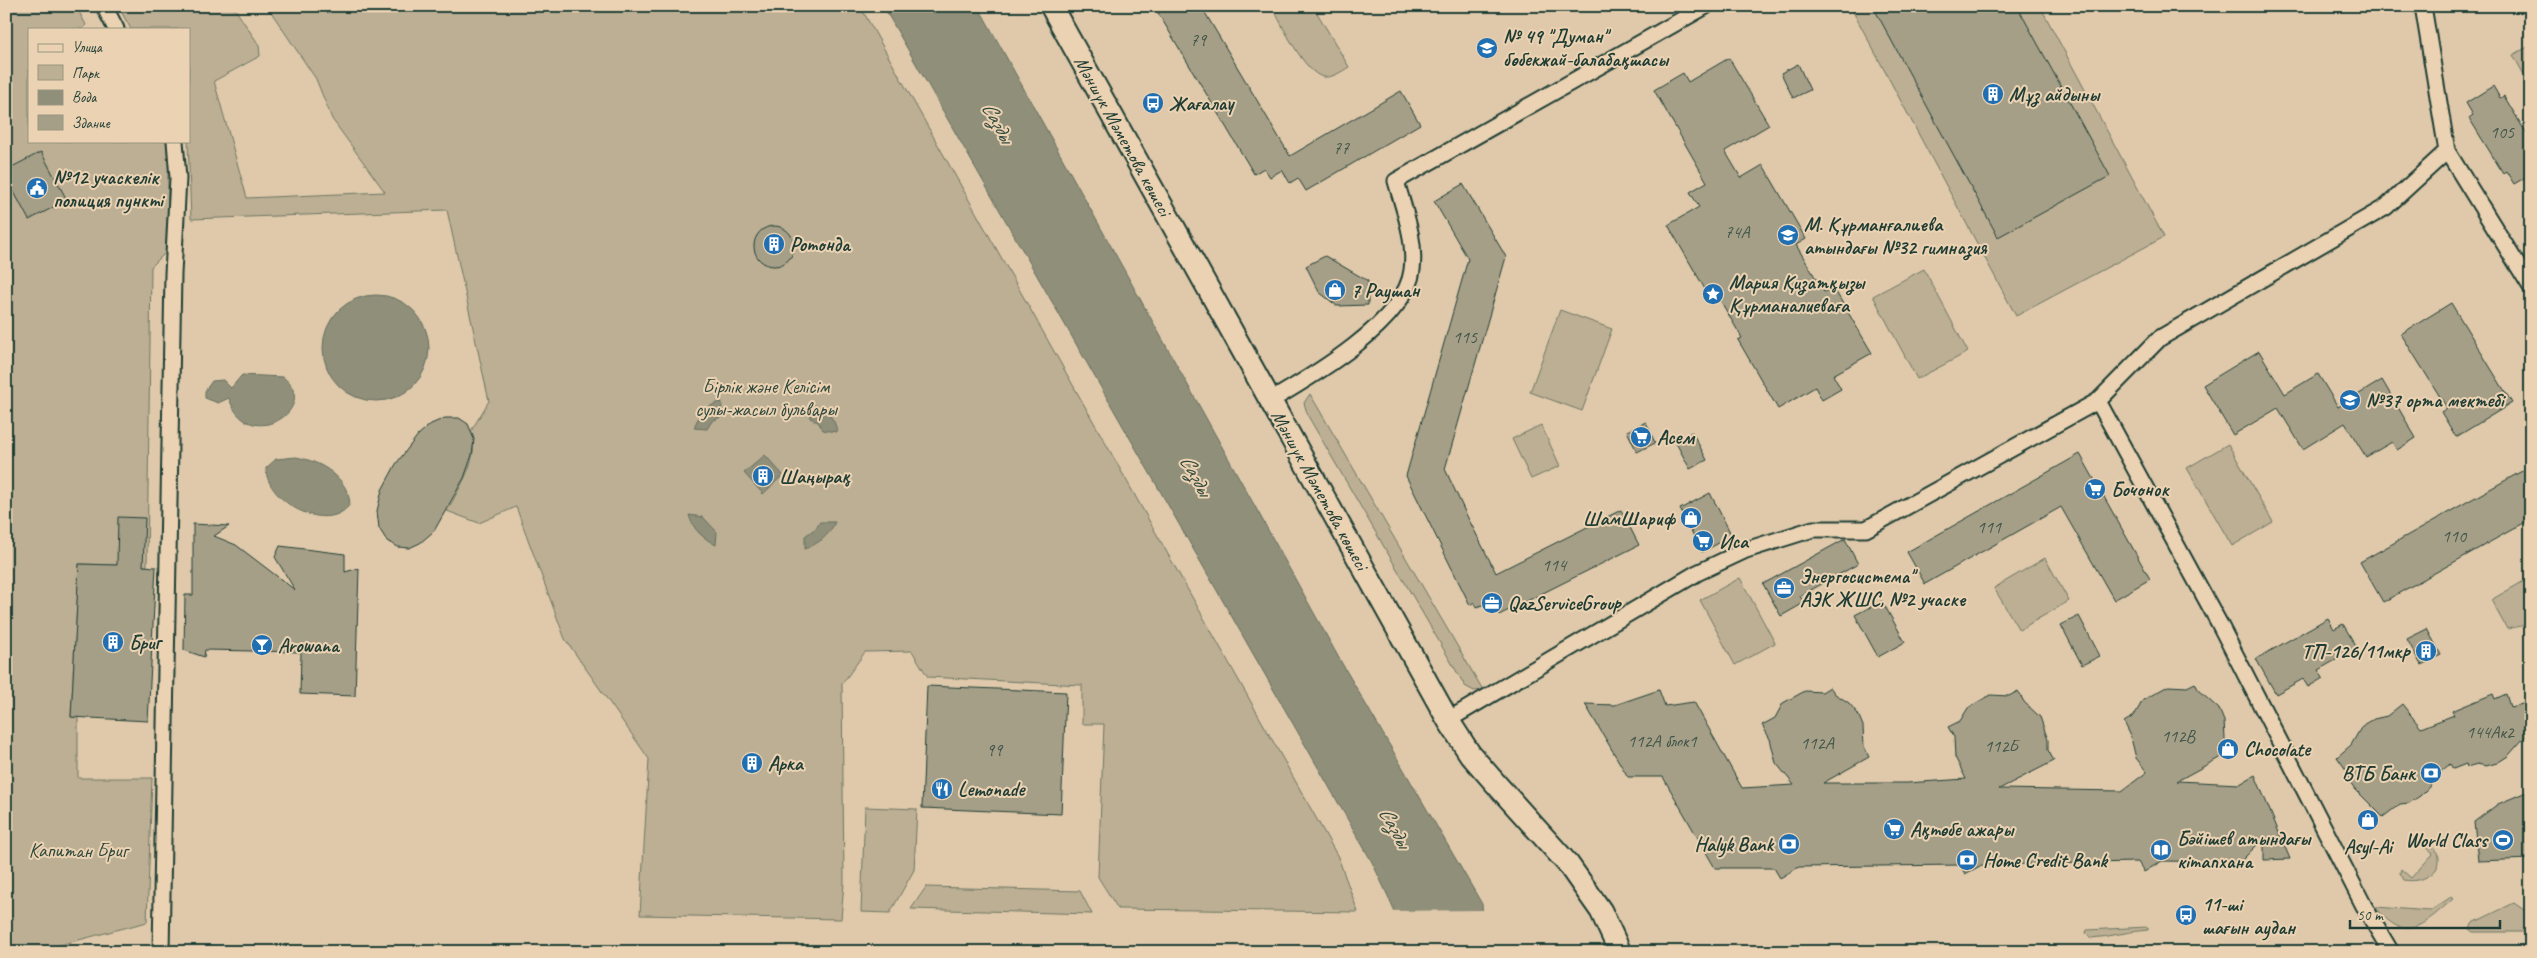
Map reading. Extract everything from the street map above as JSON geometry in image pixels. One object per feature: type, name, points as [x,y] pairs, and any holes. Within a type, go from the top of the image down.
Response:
[{"type":"main road","name":"Мәншүк Мәметова көшесі","points":[[1051,6],[1448,720],[1470,754],[1568,864],[1601,911],[1620,952]]},
{"type":"street","points":[[104,6],[115,28]]},
{"type":"street","points":[[1270,401],[1334,362],[1395,306],[1412,272],[1412,250],[1396,181],[1706,6]]},
{"type":"street","points":[[2423,6],[2448,151],[2531,287]]},
{"type":"street","points":[[161,952],[174,274],[178,178],[175,142]]},
{"type":"street","points":[[1448,720],[1696,573],[1746,550],[1813,529],[1866,529],[2098,401],[2160,338],[2386,207],[2448,151]]},
{"type":"street","points":[[2098,401],[2219,623],[2364,906],[2391,952]]},
{"type":"green space","name":"Капитан Бриг","points":[[6,6],[76,6],[86,25],[84,28],[28,28],[28,142],[167,142],[173,155],[168,172],[167,251],[151,267],[147,566],[79,564],[71,717],[78,717],[78,778],[152,778],[147,922],[33,952],[6,952]]},
{"type":"green space","name":"Бірлік және Келісім сулы-жасыл бульвары","points":[[118,6],[233,6],[259,45],[260,56],[214,81],[247,198],[385,192],[332,119],[316,79],[267,6],[860,6],[1338,857],[1358,912],[1118,909],[1098,877],[1104,724],[1082,724],[1082,685],[928,677],[912,651],[865,652],[842,684],[844,882],[841,919],[640,915],[649,759],[565,639],[516,507],[479,523],[447,511],[463,482],[471,462],[473,441],[471,431],[489,401],[447,210],[191,219],[188,142],[190,142],[190,28],[130,28]]},
{"type":"green space","points":[[1272,6],[1313,6],[1349,67],[1331,76],[1324,77],[1317,74],[1309,67],[1294,47]]},
{"type":"green space","points":[[1850,6],[2040,6],[2164,237],[2016,316]]},
{"type":"green space","points":[[2531,45],[2531,87],[2513,55]]},
{"type":"green space","points":[[1924,269],[1968,352],[1917,379],[1873,296]]},
{"type":"green space","points":[[1560,310],[1612,329],[1582,411],[1530,392]]},
{"type":"green space","points":[[1310,394],[1483,690],[1474,691],[1465,686],[1308,416],[1304,403]]},
{"type":"green space","points":[[1541,425],[1560,466],[1531,479],[1512,439]]},
{"type":"green space","points":[[2228,444],[2273,522],[2232,546],[2187,468]]},
{"type":"green space","points":[[2045,558],[2069,601],[2019,630],[1994,588]]},
{"type":"green space","points":[[2531,577],[2531,624],[2507,629],[2491,600]]},
{"type":"green space","points":[[1740,578],[1775,643],[1735,665],[1700,600]]},
{"type":"green space","points":[[865,807],[917,809],[914,870],[890,913],[861,912]]},
{"type":"green space","points":[[2428,844],[2436,850],[2439,857],[2439,864],[2436,870],[2422,879],[2414,881],[2404,880],[2400,873],[2401,869],[2411,878],[2433,854],[2423,845]]},
{"type":"green space","points":[[926,887],[1080,891],[1092,914],[911,909]]},
{"type":"green space","points":[[2451,897],[2453,899],[2433,916],[2424,923],[2414,927],[2396,926],[2386,919],[2376,907],[2430,911]]},
{"type":"green space","points":[[2514,903],[2531,915],[2531,932],[2473,932],[2469,929],[2473,923]]},
{"type":"green space","points":[[2148,927],[2148,930],[2091,938],[2086,933],[2087,930]]},
{"type":"water","name":"Сазды","points":[[883,6],[978,6],[1340,660],[1482,904],[1485,952],[1390,952],[1393,907],[1372,862]]},
{"type":"water","points":[[376,295],[396,299],[414,310],[425,328],[429,348],[425,368],[414,386],[396,397],[376,401],[356,397],[338,386],[327,368],[323,348],[327,328],[338,310],[356,299]]},
{"type":"water","points":[[242,375],[283,377],[293,389],[294,401],[288,412],[278,421],[265,425],[251,423],[238,415],[229,398],[218,403],[205,398],[205,391],[212,381],[223,380],[231,388]]},
{"type":"water","points":[[722,402],[721,417],[712,421],[707,429],[694,428],[704,411],[712,405]]},
{"type":"water","points":[[811,404],[829,414],[837,432],[823,430],[818,422],[810,418]]},
{"type":"water","points":[[765,455],[783,475],[763,494],[744,473]]},
{"type":"water","points":[[296,457],[314,462],[338,478],[348,494],[350,504],[340,513],[327,517],[299,510],[286,502],[268,480],[266,468],[276,459]]},
{"type":"water","points":[[689,515],[703,517],[717,532],[716,545],[699,533]]},
{"type":"water","points":[[820,522],[835,522],[823,538],[805,549],[805,536],[816,528]]},
{"type":"pier","points":[[1485,910],[1488,952],[1387,952],[1390,911]]},
{"type":"building","points":[[1154,6],[1201,6],[1290,156],[1401,91],[1420,124],[1306,191],[1298,178],[1290,183],[1282,170],[1270,177],[1264,168],[1254,174]]},
{"type":"building","name":"Мұз айдыны","points":[[1886,6],[2017,6],[2110,176],[1998,237],[1876,12]]},
{"type":"building","points":[[1729,58],[1769,125],[1725,151],[1741,178],[1763,165],[1806,239],[1796,245],[1824,292],[1833,287],[1872,353],[1833,375],[1841,389],[1822,400],[1815,387],[1778,409],[1738,340],[1742,338],[1716,293],[1709,296],[1668,225],[1699,207],[1690,192],[1707,182],[1654,90],[1683,73],[1688,82]]},
{"type":"building","points":[[1798,64],[1810,90],[1793,98],[1781,73]]},
{"type":"building","points":[[2493,86],[2500,98],[2504,96],[2531,141],[2531,174],[2514,184],[2506,171],[2503,173],[2469,118],[2473,115],[2466,103]]},
{"type":"building","name":"№12 учаскелік полиция пункті","points":[[41,152],[67,200],[29,220],[6,177],[6,170]]},
{"type":"building","points":[[1463,184],[1506,257],[1445,469],[1466,514],[1496,573],[1621,510],[1639,545],[1499,615],[1496,610],[1492,612],[1487,603],[1477,607],[1474,602],[1470,605],[1406,476],[1468,259],[1434,201]]},
{"type":"building","name":"Ротонда","points":[[778,226],[785,229],[791,235],[794,246],[793,254],[785,263],[778,266],[770,266],[763,263],[755,254],[754,242],[757,235],[766,227]]},
{"type":"building","points":[[1325,256],[1368,281],[1368,305],[1337,306],[1319,292],[1306,266]]},
{"type":"building","points":[[2451,303],[2512,403],[2456,437],[2441,412],[2447,408],[2401,334]]},
{"type":"building","points":[[2259,351],[2285,394],[2318,374],[2338,407],[2382,380],[2416,438],[2397,450],[2392,442],[2366,457],[2345,423],[2303,449],[2278,408],[2233,435],[2203,385]]},
{"type":"building","points":[[445,418],[459,418],[468,424],[474,439],[472,455],[464,478],[434,531],[420,543],[409,548],[398,547],[387,541],[379,528],[377,511],[382,490],[396,464],[418,435],[431,424]]},
{"type":"building","name":"Асем","points":[[1646,422],[1655,443],[1637,452],[1627,431]]},
{"type":"building","points":[[1692,432],[1707,460],[1690,469],[1675,441]]},
{"type":"building","points":[[2080,454],[2150,579],[2114,600],[2061,507],[1925,584],[1907,552]]},
{"type":"building","points":[[2531,466],[2531,519],[2383,602],[2360,562]]},
{"type":"building","points":[[1710,493],[1732,536],[1702,552],[1680,509]]},
{"type":"building","name":"Бриг","points":[[118,517],[145,518],[143,566],[156,567],[148,721],[71,717],[79,564],[117,565]]},
{"type":"building","points":[[193,524],[229,526],[214,536],[236,545],[295,590],[275,557],[280,546],[345,554],[345,572],[359,568],[355,696],[300,694],[301,652],[205,650],[204,657],[184,650],[185,595],[193,595]]},
{"type":"building","points":[[1845,539],[1858,564],[1800,596],[1804,603],[1781,616],[1763,584]]},
{"type":"building","points":[[1882,601],[1905,642],[1878,657],[1855,615]]},
{"type":"building","points":[[2079,616],[2100,656],[2082,665],[2061,625]]},
{"type":"building","points":[[2328,618],[2334,629],[2343,624],[2357,648],[2318,670],[2323,678],[2308,687],[2303,679],[2276,694],[2256,659]]},
{"type":"building","name":"ТП-126/11мкр","points":[[2427,629],[2441,655],[2421,665],[2407,639]]},
{"type":"building","points":[[2195,683],[2199,691],[2219,709],[2224,721],[2225,739],[2232,751],[2177,781],[2240,784],[2255,775],[2290,859],[2264,860],[2264,838],[2240,862],[2162,861],[2144,872],[2138,862],[1982,865],[1965,874],[1960,865],[1799,867],[1780,878],[1774,868],[1715,868],[1663,777],[1628,777],[1585,704],[1615,705],[1659,690],[1665,706],[1694,702],[1742,788],[1794,785],[1776,763],[1770,739],[1762,725],[1775,718],[1783,703],[1805,691],[1822,692],[1830,687],[1835,694],[1849,703],[1858,714],[1863,726],[1864,747],[1869,757],[1823,783],[1907,783],[1966,779],[1955,757],[1954,737],[1948,727],[1960,721],[1968,708],[1990,695],[2009,696],[2018,691],[2024,702],[2040,717],[2048,740],[2048,750],[2054,761],[1999,789],[2122,791],[2147,772],[2136,758],[2130,734],[2124,722],[2134,716],[2143,700],[2168,686],[2187,687]]},
{"type":"building","points":[[927,686],[1066,692],[1061,814],[922,808]]},
{"type":"building","points":[[2493,694],[2495,699],[2506,694],[2510,707],[2531,702],[2531,730],[2508,756],[2497,763],[2486,766],[2477,764],[2467,767],[2466,764],[2453,769],[2450,764],[2433,778],[2429,787],[2420,796],[2409,803],[2400,804],[2383,817],[2349,781],[2347,771],[2337,757],[2351,745],[2362,726],[2374,719],[2387,716],[2402,704],[2421,728],[2454,715],[2452,711]]},
{"type":"building","name":"World Class","points":[[2531,790],[2531,859],[2478,861],[2474,822],[2498,804]]},
{"type":"place","name":"№ 49 \"Думан\" бөбекжай-балабақшасы","points":[[1487,48]]},
{"type":"place","name":"Мұз айдыны","points":[[1993,94]]},
{"type":"place","name":"Жағалау","points":[[1153,103]]},
{"type":"place","name":"№12 учаскелік полиция пункті","points":[[37,188]]},
{"type":"place","name":"М. Құрманғалиева атындағы №32 гимназия","points":[[1788,235]]},
{"type":"place","name":"Ротонда","points":[[774,244]]},
{"type":"place","name":"7 Раушан","points":[[1335,290]]},
{"type":"place","name":"Мария Қизатқызы Құрманалиеваға","points":[[1713,294]]},
{"type":"place","name":"№37 орта мектебі","points":[[2350,400]]},
{"type":"place","name":"Асем","points":[[1641,437]]},
{"type":"place","name":"Шаңырақ","points":[[763,476]]},
{"type":"place","name":"Бочонок","points":[[2095,489]]},
{"type":"place","name":"ШамШариф","points":[[1691,518]]},
{"type":"place","name":"Иса","points":[[1703,541]]},
{"type":"place","name":"Энергосистема\" АЭК ЖШС, №2 учаске","points":[[1784,588]]},
{"type":"place","name":"QazServiceGroup","points":[[1492,603]]},
{"type":"place","name":"Бриг","points":[[113,642]]},
{"type":"place","name":"Arowana","points":[[262,645]]},
{"type":"place","name":"ТП-126/11мкр","points":[[2426,651]]},
{"type":"place","name":"Chocolate","points":[[2228,749]]},
{"type":"place","name":"Арка","points":[[752,763]]},
{"type":"place","name":"ВТБ Банк","points":[[2431,773]]},
{"type":"place","name":"Lemonade","points":[[942,789]]},
{"type":"place","name":"Asyl-Ai","points":[[2368,820]]},
{"type":"place","name":"Ақтөбе ажары","points":[[1894,829]]},
{"type":"place","name":"World Class","points":[[2503,840]]},
{"type":"place","name":"Halyk Bank","points":[[1789,844]]},
{"type":"place","name":"Бәйішев атындағы кітапхана","points":[[2161,850]]},
{"type":"place","name":"Home Credit Bank","points":[[1967,860]]},
{"type":"place","name":"11-ші шағын аудан","points":[[2186,915]]}]
